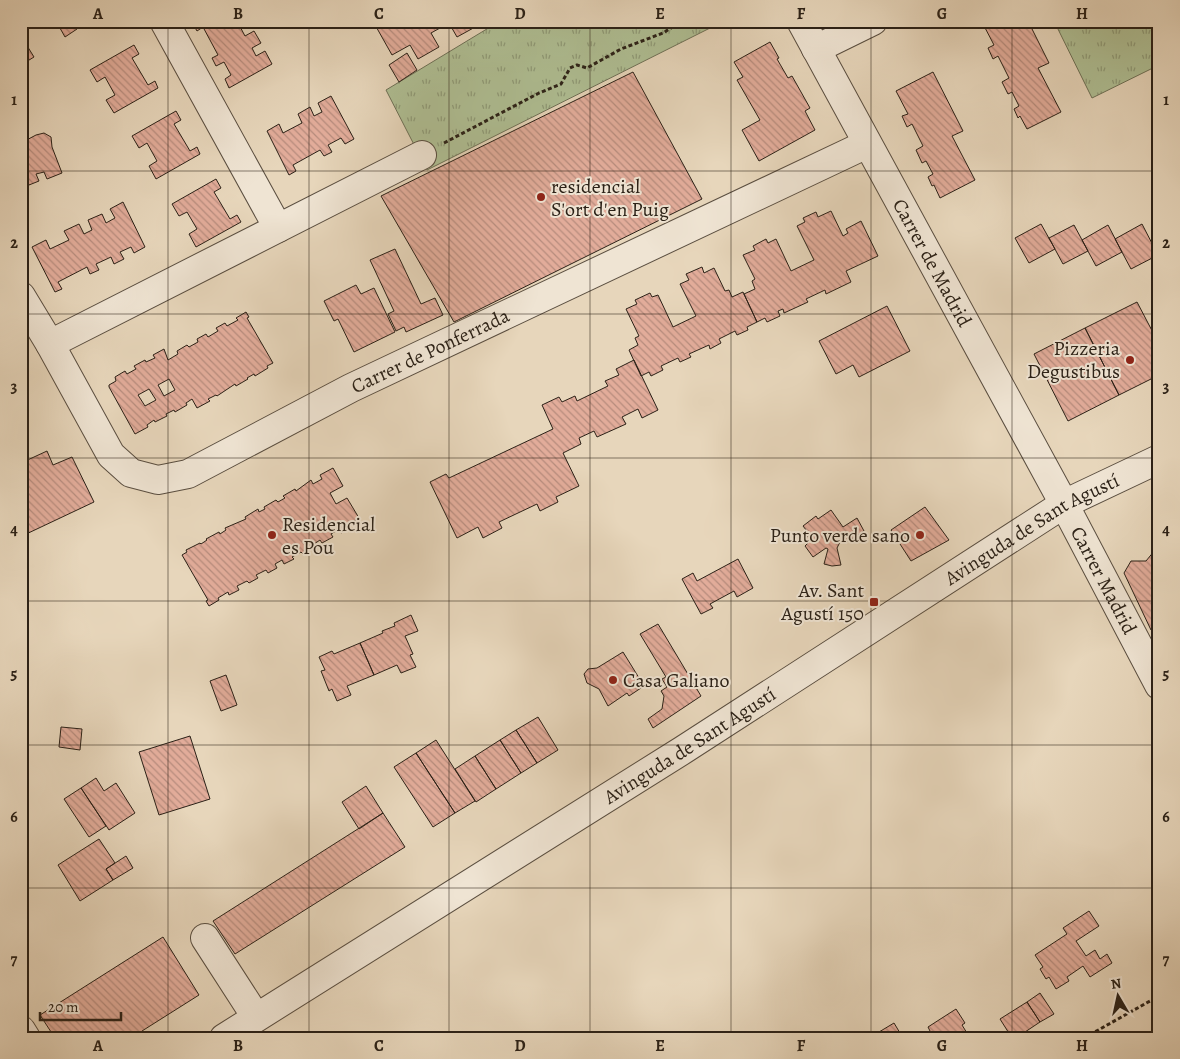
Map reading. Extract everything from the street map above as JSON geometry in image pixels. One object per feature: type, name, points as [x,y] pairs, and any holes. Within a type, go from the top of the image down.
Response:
[{"type":"street","points":[[164,21],[278,228]]},
{"type":"street","name":"Carrer de Madrid","points":[[801,21],[1064,504]]},
{"type":"street","points":[[816,49],[873,21]]},
{"type":"street","name":"Carrer de Ponferrada","points":[[21,296],[111,454],[132,473],[158,480],[188,474],[351,388],[867,144]]},
{"type":"street","points":[[50,344],[422,155]]},
{"type":"street","name":"Avinguda de Sant Agustí","points":[[224,1038],[683,750],[1064,504],[1159,459]]},
{"type":"street","name":"Carrer Madrid","points":[[1064,504],[1159,685]]},
{"type":"street","points":[[205,938],[256,1017]]},
{"type":"street","points":[[21,1030],[26,1038]]},
{"type":"path","points":[[422,155],[539,93],[561,84],[570,68],[577,65],[587,68],[621,49],[664,33],[682,21]]},
{"type":"path","points":[[1084,1038],[1159,996]]},
{"type":"green space","points":[[500,21],[724,21],[427,170],[386,90]]},
{"type":"green space","points":[[1054,21],[1159,21],[1159,65],[1092,98]]},
{"type":"building","points":[[56,21],[73,21],[77,29],[65,37]]},
{"type":"building","points":[[198,21],[237,21],[245,36],[254,31],[261,43],[252,48],[256,56],[265,51],[272,64],[229,88],[225,79],[231,75],[224,62],[216,66],[212,58],[218,55],[203,27],[197,31],[193,24]]},
{"type":"building","points":[[377,21],[399,21],[402,26],[410,21],[474,21],[477,26],[457,37],[449,23],[431,33],[439,47],[418,59],[410,45],[392,55],[374,23]]},
{"type":"building","points":[[1028,21],[1049,63],[1038,68],[1061,112],[1027,129],[1020,116],[1018,118],[1014,109],[1019,106],[1012,92],[1008,94],[1002,82],[1009,78],[998,56],[993,59],[988,48],[994,45],[982,22]]},
{"type":"building","points":[[21,36],[34,57],[21,65]]},
{"type":"building","points":[[770,42],[788,78],[792,76],[810,108],[805,111],[815,130],[759,161],[742,130],[760,120],[737,80],[743,77],[734,62]]},
{"type":"building","points":[[134,45],[139,54],[132,58],[148,85],[155,81],[158,88],[114,113],[106,100],[115,95],[105,77],[97,82],[90,70]]},
{"type":"building","points":[[407,53],[417,70],[399,82],[389,65]]},
{"type":"building","name":"residencial S'ort d'en Puig","points":[[633,72],[702,199],[454,322],[381,196]]},
{"type":"building","points":[[933,72],[963,131],[952,136],[975,180],[940,198],[928,177],[933,174],[926,161],[922,163],[916,150],[923,146],[912,124],[907,127],[902,116],[908,114],[896,91]]},
{"type":"building","points":[[331,96],[354,139],[345,144],[341,138],[328,145],[332,152],[324,156],[320,150],[293,165],[296,171],[289,175],[267,131],[279,124],[283,133],[302,123],[298,114],[310,107],[314,116],[322,112],[318,103]]},
{"type":"building","points":[[176,111],[181,120],[174,124],[190,151],[197,147],[200,154],[156,179],[149,166],[157,161],[147,143],[139,148],[132,136]]},
{"type":"building","points":[[44,133],[51,137],[52,147],[62,173],[47,179],[44,172],[36,174],[39,181],[29,185],[27,181],[21,183],[21,143]]},
{"type":"building","points":[[216,179],[221,188],[214,192],[230,219],[237,215],[241,222],[196,247],[189,234],[197,229],[187,212],[179,216],[172,204]]},
{"type":"building","points":[[123,202],[145,247],[134,253],[131,247],[120,252],[124,259],[114,264],[111,257],[96,264],[99,270],[90,274],[87,267],[58,282],[62,289],[55,292],[32,247],[46,240],[50,249],[69,240],[64,231],[79,224],[84,234],[92,230],[88,220],[102,214],[106,223],[115,218],[110,209]]},
{"type":"building","points":[[831,211],[843,236],[848,233],[846,229],[861,221],[878,256],[846,271],[851,282],[826,294],[825,290],[806,299],[808,302],[784,313],[783,309],[778,311],[780,316],[767,322],[765,318],[757,322],[744,294],[755,289],[752,281],[755,279],[743,255],[755,250],[753,246],[766,239],[768,243],[776,239],[791,271],[814,260],[797,226],[805,222],[803,218],[816,212],[818,217]]},
{"type":"building","points":[[1041,224],[1055,249],[1029,263],[1015,238]]},
{"type":"building","points":[[1142,224],[1158,255],[1131,269],[1115,239]]},
{"type":"building","points":[[1074,225],[1088,251],[1063,264],[1049,238]]},
{"type":"building","points":[[1108,225],[1122,252],[1096,266],[1082,240]]},
{"type":"building","points":[[395,249],[421,304],[435,298],[443,315],[406,332],[404,327],[396,331],[388,314],[394,311],[370,260]]},
{"type":"building","points":[[702,267],[704,273],[714,268],[725,291],[729,290],[732,297],[743,292],[757,322],[747,327],[748,330],[737,335],[735,331],[719,339],[721,343],[710,349],[709,345],[689,354],[691,357],[680,362],[678,358],[661,366],[663,370],[651,376],[649,372],[641,376],[629,350],[638,345],[635,338],[639,336],[626,309],[637,304],[635,300],[650,293],[652,297],[658,295],[673,327],[696,316],[680,284],[689,280],[686,274]]},
{"type":"building","points":[[356,285],[361,294],[374,288],[395,332],[354,352],[338,319],[334,321],[324,301]]},
{"type":"building","name":"Pizzeria Degustibus","points":[[1137,302],[1159,344],[1159,375],[1119,395],[1085,328]]},
{"type":"building","points":[[887,306],[910,351],[859,377],[853,365],[836,374],[819,341]]},
{"type":"building","points":[[246,312],[249,317],[247,318],[273,363],[255,376],[254,374],[236,386],[235,384],[217,396],[208,399],[210,401],[197,408],[192,399],[186,403],[187,405],[175,412],[174,410],[166,414],[167,416],[155,422],[154,420],[147,425],[148,427],[135,434],[109,387],[109,385],[116,381],[115,377],[125,371],[127,374],[136,369],[134,366],[145,360],[146,362],[155,358],[153,355],[164,349],[168,360],[178,354],[177,351],[187,345],[189,347],[198,342],[197,339],[206,334],[208,337],[218,331],[216,328],[225,323],[227,326],[238,320],[236,318]],"holes":[[[169,379],[175,390],[164,396],[158,385]],[[149,389],[156,400],[145,406],[138,395]]]},
{"type":"building","points":[[1085,328],[1119,395],[1068,421],[1034,354]]},
{"type":"building","points":[[634,360],[658,410],[642,418],[638,409],[622,417],[626,424],[597,437],[594,431],[579,438],[581,444],[563,453],[579,486],[556,497],[558,502],[540,511],[537,504],[499,522],[502,528],[483,538],[478,527],[457,538],[430,482],[446,474],[449,478],[553,429],[542,405],[559,397],[562,402],[575,396],[577,401],[608,386],[605,381],[619,375],[616,369]]},
{"type":"building","points":[[47,451],[53,465],[72,457],[94,502],[22,536],[21,481],[23,480],[21,476],[21,463]]},
{"type":"building","name":"Residencial es Pou","points":[[333,468],[343,486],[330,493],[336,504],[347,498],[359,518],[348,525],[350,528],[341,533],[339,529],[331,534],[333,537],[322,543],[320,540],[311,546],[313,548],[303,554],[301,552],[292,557],[294,559],[284,564],[282,560],[275,564],[277,568],[268,573],[266,570],[256,575],[258,578],[237,586],[239,590],[229,595],[228,592],[209,606],[206,601],[208,600],[182,555],[187,552],[186,550],[201,544],[219,532],[220,534],[226,530],[225,528],[246,519],[245,517],[258,509],[259,512],[276,500],[278,502],[285,498],[283,496],[295,489],[296,491],[311,480],[313,484],[322,479],[320,475]]},
{"type":"building","name":"Punto verde sano","points":[[925,507],[949,540],[911,561],[891,530]]},
{"type":"building","points":[[831,510],[843,527],[857,518],[864,531],[849,541],[844,542],[841,540],[837,548],[841,565],[832,566],[824,564],[828,549],[826,548],[813,557],[805,546],[808,543],[805,538],[810,535],[803,526],[816,516],[818,519]]},
{"type":"building","points":[[1159,549],[1159,626],[1151,630],[1124,573],[1131,561],[1146,561],[1155,550]]},
{"type":"building","points":[[738,559],[753,588],[737,597],[734,591],[710,604],[713,608],[701,614],[682,579],[693,573],[697,581]]},
{"type":"building","points":[[411,615],[418,631],[405,636],[413,654],[410,655],[416,667],[401,673],[397,665],[374,675],[360,643],[383,633],[382,631],[395,626],[394,623]]},
{"type":"building","points":[[658,624],[701,696],[653,728],[648,719],[662,709],[664,696],[661,691],[667,687],[662,679],[666,677],[640,634]]},
{"type":"building","points":[[360,643],[374,675],[347,686],[351,695],[337,701],[332,689],[329,691],[321,671],[325,670],[319,657],[332,651],[334,654]]},
{"type":"building","name":"Casa Galiano","points":[[623,652],[644,686],[629,696],[627,693],[608,706],[599,689],[587,683],[584,674],[588,669],[597,668]]},
{"type":"building","points":[[226,675],[237,705],[221,711],[210,681]]},
{"type":"building","points":[[538,717],[558,750],[537,763],[516,730]]},
{"type":"building","points":[[61,727],[82,729],[80,750],[59,747]]},
{"type":"building","points":[[516,730],[537,763],[521,773],[500,740]]},
{"type":"building","points":[[190,736],[210,799],[159,815],[139,752]]},
{"type":"building","points":[[436,740],[475,801],[455,813],[416,753]]},
{"type":"building","points":[[500,740],[521,773],[496,789],[475,756]]},
{"type":"building","points":[[416,753],[455,813],[433,827],[394,767]]},
{"type":"building","points":[[475,756],[496,789],[476,802],[455,769]]},
{"type":"building","points":[[96,778],[104,791],[116,783],[135,813],[109,830],[81,788]]},
{"type":"building","points":[[366,786],[383,813],[359,829],[342,802]]},
{"type":"building","points":[[81,788],[106,826],[89,837],[64,799]]},
{"type":"building","points":[[383,813],[405,847],[235,954],[213,921]]},
{"type":"building","points":[[99,839],[115,863],[106,869],[113,880],[80,901],[58,865]]},
{"type":"building","points":[[126,856],[133,868],[113,880],[106,869]]},
{"type":"building","points":[[1089,911],[1099,926],[1076,941],[1086,956],[1095,950],[1100,959],[1107,954],[1112,963],[1090,977],[1083,966],[1067,977],[1069,981],[1056,989],[1049,977],[1046,979],[1040,969],[1043,967],[1035,955],[1067,934],[1063,928]]},
{"type":"building","points":[[163,937],[199,995],[142,1031],[145,1036],[142,1038],[55,1038],[40,1015]]},
{"type":"building","points":[[1040,993],[1054,1014],[1040,1022],[1027,1002]]},
{"type":"building","points":[[1027,1002],[1040,1022],[1016,1038],[1012,1038],[1000,1019]]},
{"type":"building","points":[[956,1009],[965,1023],[962,1025],[970,1038],[951,1038],[948,1033],[941,1038],[923,1038],[931,1033],[928,1027]]},
{"type":"building","points":[[894,1023],[903,1038],[876,1038],[874,1035]]},
{"type":"place","name":"residencial S'ort d'en Puig","points":[[541,197]]},
{"type":"place","name":"Pizzeria Degustibus","points":[[1130,360]]},
{"type":"place","name":"Residencial es Pou","points":[[272,535]]},
{"type":"place","name":"Punto verde sano","points":[[920,535]]},
{"type":"place","name":"Av. Sant Agustí 150","points":[[874,602]]},
{"type":"place","name":"Casa Galiano","points":[[613,680]]}]
